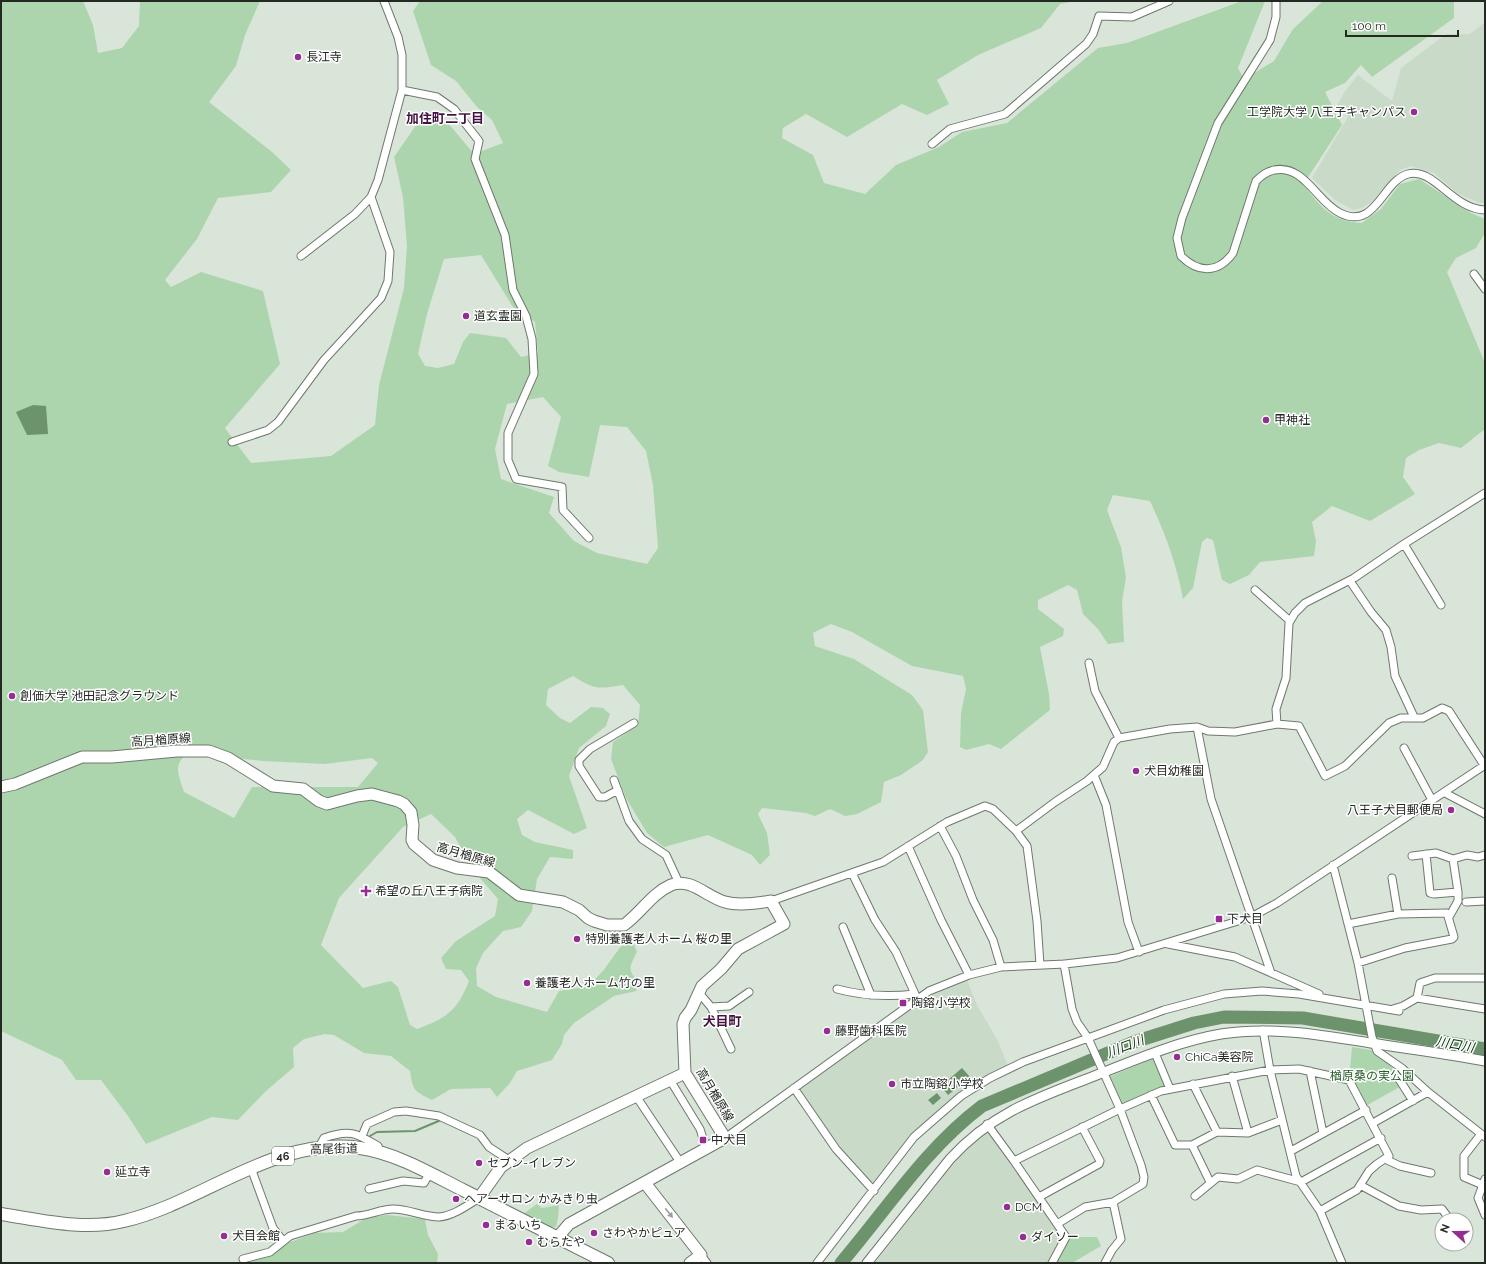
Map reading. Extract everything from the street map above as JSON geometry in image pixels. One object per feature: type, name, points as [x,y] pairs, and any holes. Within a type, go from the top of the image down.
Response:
[{"type":"main road","name":"高月楢原線","points":[[1,787],[15,784],[82,757],[112,757],[177,751],[209,751],[228,758],[273,786],[303,789],[319,801],[327,804],[357,796],[372,794],[398,801],[404,804],[411,812],[413,825],[412,840],[414,844],[433,860],[457,868],[489,872],[519,895],[562,902],[579,910],[588,918],[607,925],[624,925],[656,893],[672,884],[679,883]]},
{"type":"main road","points":[[679,883],[688,884],[720,901],[730,903],[771,901]]},
{"type":"main road","name":"高月楢原線","points":[[557,1238],[569,1224],[725,1138],[685,1073],[683,1024],[706,982],[722,969],[738,949],[784,924],[771,901]]},
{"type":"main road","points":[[479,1198],[492,1177],[509,1160],[527,1148],[685,1073]]},
{"type":"main road","name":"高尾街道","points":[[1,1214],[75,1225],[100,1225],[123,1222],[147,1214],[252,1168],[297,1151],[319,1147],[361,1148],[380,1152],[429,1174],[608,1263]]},
{"type":"main road","points":[[645,1183],[704,1259],[690,1263]]},
{"type":"street","points":[[301,256],[355,214],[371,197],[399,108],[402,90],[402,55],[398,37],[384,1]]},
{"type":"street","points":[[932,144],[950,129],[1005,114],[1086,44],[1093,34],[1099,16],[1132,17],[1169,1]]},
{"type":"street","points":[[1276,1],[1276,17],[1270,40],[1218,123],[1182,218],[1177,238],[1181,256],[1195,267],[1203,269],[1219,266],[1227,261],[1233,254],[1256,181],[1261,175],[1278,169],[1288,170],[1296,174],[1332,208],[1347,216],[1362,216],[1370,212],[1401,177],[1413,173],[1429,177],[1463,204],[1485,210]]},
{"type":"street","points":[[402,90],[437,97],[454,109],[479,140],[475,159],[505,235],[513,290],[526,316],[532,339],[534,374],[508,433],[508,460],[516,480],[562,487],[563,510],[589,538]]},
{"type":"street","points":[[232,442],[268,430],[278,422],[324,360],[381,298],[388,281],[390,252],[371,197]]},
{"type":"street","points":[[1474,274],[1485,289]]},
{"type":"street","points":[[1277,724],[1276,709],[1286,678],[1290,621],[1295,613],[1305,603],[1350,580],[1485,493]]},
{"type":"street","points":[[1404,544],[1440,605]]},
{"type":"street","points":[[1350,580],[1371,612],[1386,630],[1391,647],[1395,676],[1414,717]]},
{"type":"street","points":[[1255,590],[1290,621]]},
{"type":"street","points":[[1089,663],[1095,691],[1118,738]]},
{"type":"street","points":[[725,1138],[916,996],[969,975],[1001,967],[1040,966],[1099,961],[1168,944],[1252,917],[1277,903],[1408,814],[1445,793],[1484,765],[1449,711],[1442,708],[1423,718],[1401,718],[1389,723],[1345,766],[1324,776],[1300,726],[1277,724],[1235,732],[1208,731],[1197,727],[1170,728],[1118,738],[1114,742],[1103,767],[1016,831]]},
{"type":"street","points":[[618,790],[605,797],[599,797],[580,766],[579,760],[590,749],[634,723]]},
{"type":"street","points":[[1197,727],[1211,799],[1271,972]]},
{"type":"street","points":[[1404,748],[1432,800]]},
{"type":"street","points":[[1094,775],[1106,805],[1128,922],[1139,952]]},
{"type":"street","points":[[614,780],[629,821],[642,839],[666,855],[679,883]]},
{"type":"street","points":[[1445,793],[1485,814]]},
{"type":"street","points":[[771,901],[883,862],[940,826],[985,806],[993,809],[1016,831],[1027,846]]},
{"type":"street","points":[[1029,821],[1025,835],[1037,921],[1040,966]]},
{"type":"street","points":[[940,826],[956,856],[973,900],[993,940],[1001,967]]},
{"type":"street","points":[[908,846],[941,920],[969,975]]},
{"type":"street","points":[[1412,856],[1436,853],[1453,859],[1467,854],[1478,857],[1485,855]]},
{"type":"street","points":[[1426,854],[1430,893],[1458,892]]},
{"type":"street","points":[[1449,917],[1458,900],[1453,859]]},
{"type":"street","points":[[1333,865],[1358,963],[1373,1040],[1377,1051],[1407,1072],[1428,1092],[1483,1136],[1464,1156],[1464,1177],[1484,1182],[1478,1198],[1485,1215]]},
{"type":"street","points":[[852,873],[875,920],[896,952],[916,996]]},
{"type":"street","points":[[1392,878],[1398,914]]},
{"type":"street","points":[[1466,902],[1485,901]]},
{"type":"street","points":[[1348,924],[1398,914],[1447,913],[1454,931],[1454,937],[1452,939],[1405,948],[1358,963]]},
{"type":"street","points":[[838,937],[845,931],[871,995]]},
{"type":"street","points":[[1168,944],[1235,957],[1326,997]]},
{"type":"street","points":[[1057,1224],[1085,1207],[1113,1202],[1138,1189],[1143,1184],[1144,1177],[1120,1109],[1089,1039],[1077,1022],[1072,1009],[1064,964]]},
{"type":"street","points":[[1417,998],[1420,983],[1435,978],[1485,978]]},
{"type":"street","points":[[837,989],[857,994],[916,996]]},
{"type":"street","points":[[711,1007],[728,1006],[749,992]]},
{"type":"street","points":[[817,1263],[874,1191],[914,1137],[961,1096],[990,1078],[1023,1062],[1089,1039],[1164,1010],[1216,995],[1267,992],[1326,997],[1366,1006],[1399,1011]]},
{"type":"street","points":[[700,994],[711,1007],[730,1050]]},
{"type":"street","points":[[1392,1010],[1417,998],[1485,1010]]},
{"type":"street","points":[[1263,1030],[1270,1070],[1296,1176],[1320,1212],[1342,1263]]},
{"type":"street","points":[[867,1263],[965,1142],[987,1124],[1016,1108],[1101,1069],[1204,1037],[1263,1030],[1300,1032],[1373,1040],[1485,1061]]},
{"type":"street","points":[[1155,1053],[1170,1089]]},
{"type":"street","points":[[1014,1161],[1120,1109],[1151,1095],[1170,1089],[1270,1070],[1310,1071],[1349,1080],[1381,1138],[1389,1156],[1369,1172],[1357,1190],[1320,1212]]},
{"type":"street","points":[[1310,1071],[1323,1133]]},
{"type":"street","points":[[1407,1072],[1399,1079],[1413,1101]]},
{"type":"street","points":[[1232,1076],[1248,1133]]},
{"type":"street","points":[[670,1080],[700,1129],[706,1148]]},
{"type":"street","points":[[1193,1084],[1217,1132]]},
{"type":"street","points":[[794,1088],[836,1149],[874,1191]]},
{"type":"street","points":[[1373,1123],[1428,1092]]},
{"type":"street","points":[[1151,1095],[1175,1145],[1192,1145],[1217,1132],[1248,1133],[1282,1120]]},
{"type":"street","points":[[636,1096],[680,1162]]},
{"type":"street","points":[[1291,1151],[1366,1110]]},
{"type":"street","points":[[362,1136],[367,1124],[394,1112],[406,1111],[433,1114],[480,1135],[489,1147],[509,1160]]},
{"type":"street","points":[[987,1124],[1066,1237],[1052,1263]]},
{"type":"street","points":[[1039,1197],[1099,1164],[1100,1162],[1082,1127]]},
{"type":"street","points":[[319,1147],[324,1138],[335,1134],[350,1132],[362,1136],[378,1146],[380,1152]]},
{"type":"street","points":[[1195,1196],[1210,1182],[1218,1177],[1238,1179],[1257,1170],[1301,1182],[1381,1138]]},
{"type":"street","points":[[1192,1145],[1210,1182]]},
{"type":"street","points":[[1385,1159],[1400,1166],[1431,1173]]},
{"type":"street","points":[[252,1168],[273,1228],[283,1241]]},
{"type":"street","points":[[369,1189],[403,1181],[424,1183],[429,1174]]},
{"type":"street","points":[[1360,1185],[1399,1206],[1421,1210],[1442,1209],[1444,1212]]},
{"type":"street","points":[[243,1259],[270,1252],[290,1236],[356,1216],[367,1216],[387,1209],[402,1209],[440,1217],[456,1212],[479,1198]]},
{"type":"street","points":[[1105,1263],[1112,1250],[1121,1239],[1113,1202]]},
{"type":"shaded area","name":"工学院大学 八王子キャンパス","points":[[1485,22],[1485,203],[1480,203],[1457,193],[1434,173],[1411,166],[1400,170],[1372,202],[1362,208],[1353,210],[1335,200],[1312,178],[1348,117],[1337,106],[1345,91],[1358,75],[1392,101],[1401,68],[1446,34],[1470,34]]},
{"type":"shaded area","points":[[33,405],[46,406],[48,434],[27,435],[16,412]]},
{"type":"shaded area","name":"市立陶鎔小学校","points":[[967,980],[977,1005],[998,1041],[1009,1069],[990,1078],[925,1127],[874,1191],[836,1149],[796,1091],[927,995]]},
{"type":"shaded area","points":[[962,1068],[970,1077],[948,1095],[941,1086]]},
{"type":"shaded area","points":[[937,1093],[941,1098],[933,1105],[928,1100]]},
{"type":"shaded area","points":[[990,1129],[1066,1237],[1052,1263],[875,1263],[959,1157]]},
{"type":"green space","points":[[1,1],[83,1],[93,25],[98,53],[122,48],[139,26],[140,1],[260,1],[245,35],[236,66],[209,102],[272,152],[291,170],[271,192],[218,198],[197,239],[165,280],[171,287],[201,272],[263,291],[280,364],[225,428],[251,463],[331,456],[375,425],[379,385],[404,288],[407,246],[403,197],[394,157],[419,121],[438,111],[474,154],[503,143],[492,120],[477,107],[456,81],[431,65],[413,11],[420,1],[1075,1],[1060,4],[1041,28],[978,55],[937,80],[949,104],[927,115],[902,104],[847,137],[806,114],[783,128],[782,138],[813,155],[824,183],[865,194],[896,165],[939,147],[962,132],[1007,123],[1098,48],[1127,43],[1242,1],[1265,1],[1238,68],[1244,79],[1274,61],[1293,29],[1323,1],[1454,1],[1454,18],[1372,77],[1361,65],[1345,83],[1325,92],[1342,125],[1303,185],[1328,212],[1334,216],[1351,222],[1362,223],[1381,209],[1400,184],[1419,179],[1471,213],[1485,219],[1485,233],[1476,248],[1456,258],[1447,272],[1485,363],[1485,429],[1461,448],[1439,443],[1419,450],[1406,458],[1403,477],[1415,494],[1370,521],[1332,506],[1312,522],[1316,541],[1314,556],[1260,562],[1249,575],[1230,584],[1222,580],[1213,540],[1207,538],[1202,542],[1193,588],[1183,599],[1170,549],[1150,501],[1113,495],[1107,510],[1121,547],[1126,578],[1122,601],[1124,642],[1108,644],[1098,629],[1083,614],[1077,590],[1068,585],[1038,600],[1038,609],[1064,629],[1063,636],[1040,647],[1049,694],[1050,710],[1001,749],[989,744],[966,750],[960,747],[961,713],[966,689],[963,676],[912,666],[852,632],[831,624],[813,633],[815,646],[854,659],[912,695],[923,710],[928,752],[923,760],[901,775],[884,782],[881,802],[857,814],[845,816],[830,809],[815,816],[806,813],[762,808],[758,814],[767,833],[770,855],[760,865],[752,855],[708,835],[664,847],[647,833],[626,798],[611,759],[613,742],[638,725],[640,705],[623,685],[602,688],[587,684],[573,676],[548,689],[546,705],[560,718],[570,723],[591,707],[603,708],[610,714],[606,726],[579,748],[569,776],[587,828],[574,834],[528,810],[517,819],[522,835],[535,842],[573,850],[573,859],[550,857],[537,879],[532,911],[521,927],[503,931],[483,953],[476,968],[477,986],[496,997],[547,1012],[559,991],[588,986],[603,971],[626,939],[633,942],[637,952],[630,968],[632,974],[639,983],[636,991],[614,996],[574,1023],[564,1035],[562,1044],[552,1060],[517,1071],[510,1083],[497,1097],[490,1088],[451,1089],[432,1100],[415,1090],[410,1071],[391,1056],[364,1053],[334,1035],[325,1034],[304,1039],[293,1048],[294,1067],[266,1091],[238,1120],[212,1117],[146,1144],[128,1116],[101,1080],[76,1080],[62,1060],[1,1031]],"holes":[[[481,255],[513,307],[535,322],[538,353],[521,357],[506,338],[470,333],[463,342],[454,364],[438,368],[425,366],[418,354],[427,314],[444,259]],[[543,397],[561,417],[548,466],[559,472],[589,477],[600,425],[627,427],[646,451],[653,485],[658,548],[647,564],[597,553],[574,541],[549,513],[554,497],[501,479],[495,449],[507,404]],[[194,747],[225,757],[263,761],[325,764],[372,758],[378,763],[358,787],[252,787],[234,818],[184,792],[179,777],[178,767],[182,758]],[[431,814],[455,837],[473,870],[498,899],[495,916],[456,941],[441,958],[446,969],[461,970],[469,981],[460,1000],[450,1012],[443,1017],[417,1029],[410,1025],[398,987],[391,981],[363,988],[321,945],[339,898],[403,827]]]},
{"type":"green space","name":"楢原桑の実公園","points":[[1352,1047],[1377,1051],[1385,1057],[1403,1085],[1364,1107],[1349,1080]]},
{"type":"green space","points":[[1157,1057],[1170,1089],[1120,1109],[1109,1077]]},
{"type":"green space","points":[[537,1204],[542,1208],[559,1205],[556,1227],[551,1227],[523,1214]]},
{"type":"green space","points":[[387,1215],[425,1219],[428,1235],[438,1254],[437,1263],[249,1263],[270,1255],[282,1245],[315,1233],[343,1232],[368,1217]]},
{"type":"green space","points":[[1066,1237],[1097,1237],[1101,1246],[1072,1263],[1052,1263]]},
{"type":"waterway","name":"川口川","points":[[841,1263],[924,1160],[961,1123],[982,1106],[1134,1042],[1194,1023],[1224,1017],[1303,1018],[1485,1049]]},
{"type":"waterway","points":[[370,1136],[377,1132],[415,1131],[441,1120]]},
{"type":"place","name":"長江寺","points":[[298,57]]},
{"type":"place","name":"工学院大学 八王子キャンパス","points":[[1414,112]]},
{"type":"place","name":"道玄霊園","points":[[466,316]]},
{"type":"place","name":"甲神社","points":[[1266,420]]},
{"type":"place","name":"創価大学 池田記念グラウンド","points":[[12,696]]},
{"type":"place","name":"犬目幼稚園","points":[[1136,771]]},
{"type":"place","name":"八王子犬目郵便局","points":[[1451,810]]},
{"type":"place","name":"希望の丘八王子病院","points":[[366,891]]},
{"type":"place","name":"下犬目","points":[[1219,919]]},
{"type":"place","name":"特別養護老人ホーム 桜の里","points":[[577,939]]},
{"type":"place","name":"養護老人ホーム竹の里","points":[[527,983]]},
{"type":"place","name":"陶鎔小学校","points":[[903,1003]]},
{"type":"place","name":"藤野歯科医院","points":[[827,1031]]},
{"type":"place","name":"ChiCa美容院","points":[[1177,1057]]},
{"type":"place","name":"市立陶鎔小学校","points":[[892,1084]]},
{"type":"place","name":"中犬目","points":[[703,1140]]},
{"type":"place","name":"セブン-イレブン","points":[[479,1163]]},
{"type":"place","name":"延立寺","points":[[107,1172]]},
{"type":"place","name":"ヘアーサロン かみきり虫","points":[[456,1199]]},
{"type":"place","name":"DCM","points":[[1007,1207]]},
{"type":"place","name":"まるいち","points":[[486,1225]]},
{"type":"place","name":"さわやかピュア","points":[[594,1233]]},
{"type":"place","name":"犬目会館","points":[[224,1236]]},
{"type":"place","name":"ダイソー","points":[[1023,1237]]},
{"type":"place","name":"むらたや","points":[[529,1242]]},
{"type":"district","name":"加住町二丁目","points":[[445,118]]},
{"type":"district","name":"犬目町","points":[[722,1021]]}]
